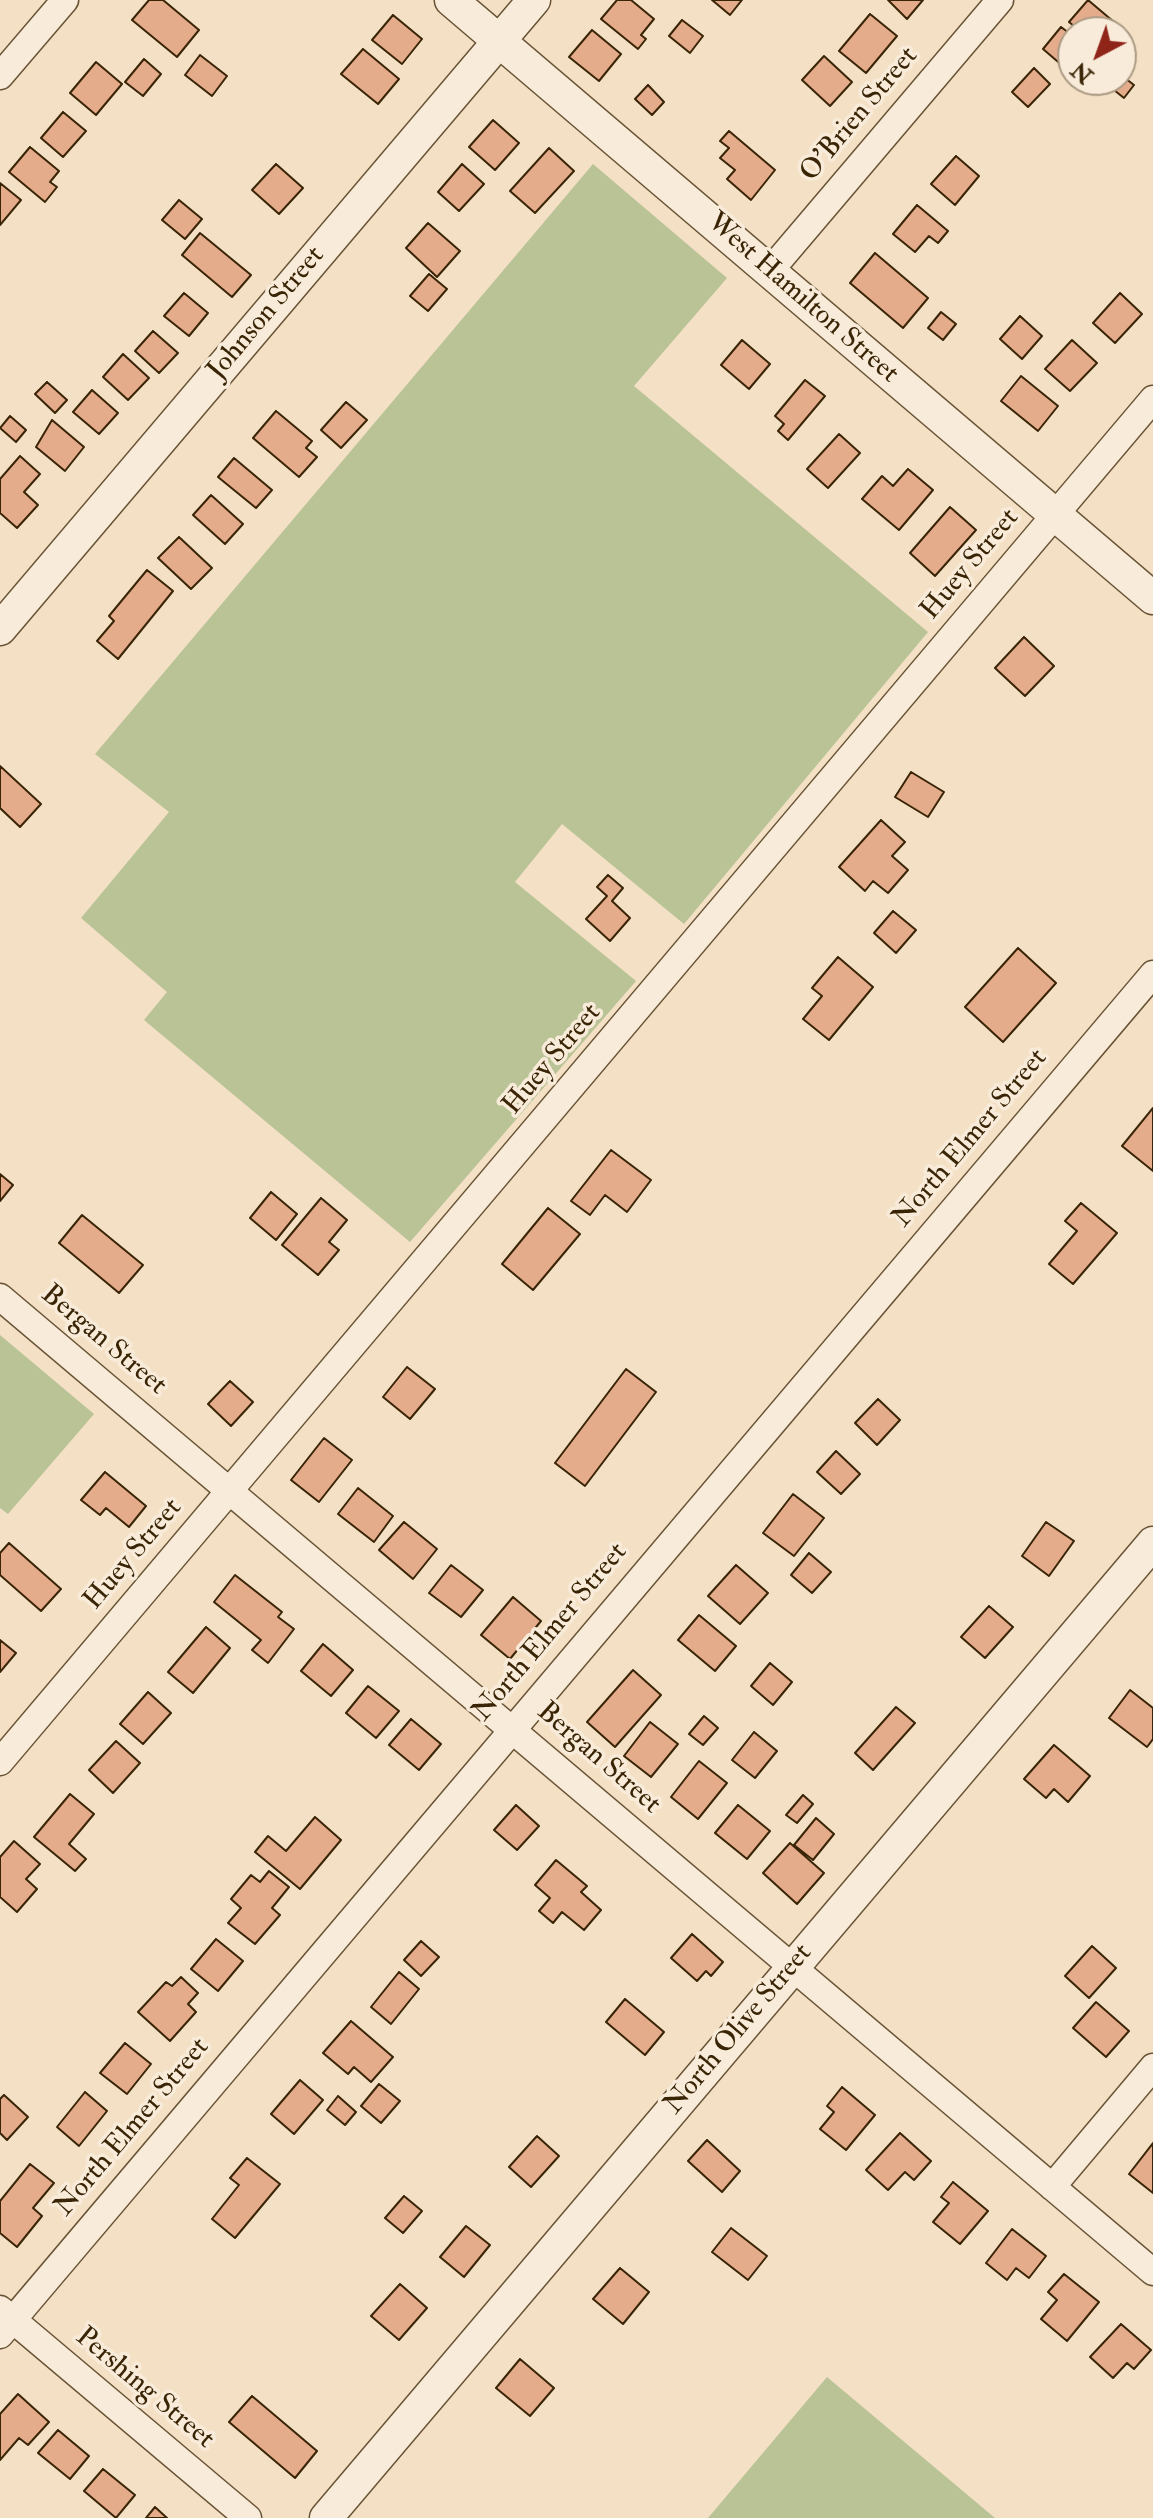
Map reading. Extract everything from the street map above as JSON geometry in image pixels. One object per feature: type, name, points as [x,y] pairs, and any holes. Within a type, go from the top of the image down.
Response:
[{"type":"street","points":[[0,76],[65,0]]},
{"type":"street","name":"West Hamilton Street","points":[[451,0],[1153,598]]},
{"type":"street","name":"Johnson Street","points":[[0,629],[534,0]]},
{"type":"street","name":"O'Brien Street","points":[[769,272],[1000,0]]},
{"type":"street","name":"Huey Street","points":[[0,1762],[1153,399]]},
{"type":"street","name":"North Elmer Street","points":[[4,2322],[513,1729],[1153,974]]},
{"type":"street","name":"Bergan Street","points":[[0,1297],[1153,2272]]},
{"type":"street","name":"North Olive Street","points":[[326,2518],[1153,1543]]},
{"type":"street","points":[[1052,2187],[1153,2067]]},
{"type":"street","name":"Pershing Street","points":[[4,2322],[248,2518]]},
{"type":"green space","points":[[593,164],[727,278],[634,386],[928,632],[684,924],[562,824],[515,882],[636,981],[410,1242],[144,1020],[167,992],[81,918],[169,812],[95,754]]},
{"type":"green space","points":[[0,1335],[94,1414],[8,1514],[0,1508]]},
{"type":"green space","points":[[827,2377],[995,2518],[708,2518]]},
{"type":"building","points":[[149,0],[163,0],[199,30],[177,57],[132,20]]},
{"type":"building","points":[[617,0],[631,0],[654,19],[641,35],[646,39],[638,49],[601,19]]},
{"type":"building","points":[[712,0],[742,0],[730,15]]},
{"type":"building","points":[[888,0],[923,0],[907,19]]},
{"type":"building","points":[[1088,0],[1107,16],[1074,16]]},
{"type":"building","points":[[870,14],[897,36],[866,73],[839,51]]},
{"type":"building","points":[[393,15],[422,39],[402,64],[372,40]]},
{"type":"building","points":[[682,20],[703,36],[690,53],[669,36]]},
{"type":"building","points":[[592,30],[621,54],[599,81],[569,57]]},
{"type":"building","points":[[1057,32],[1057,61],[1043,49]]},
{"type":"building","points":[[363,49],[399,79],[378,104],[341,74]]},
{"type":"building","points":[[200,55],[227,76],[212,96],[185,75]]},
{"type":"building","points":[[824,56],[852,82],[830,106],[802,80]]},
{"type":"building","points":[[144,59],[161,74],[143,96],[125,82]]},
{"type":"building","points":[[96,62],[122,84],[96,115],[70,93]]},
{"type":"building","points":[[1034,68],[1050,84],[1028,107],[1012,92]]},
{"type":"building","points":[[648,85],[664,102],[652,115],[635,99]]},
{"type":"building","points":[[63,112],[86,131],[63,157],[41,138]]},
{"type":"building","points":[[493,120],[519,143],[495,170],[469,147]]},
{"type":"building","points":[[729,131],[775,170],[751,200],[727,179],[735,170],[720,158],[729,148],[720,141]]},
{"type":"building","points":[[30,147],[59,171],[50,182],[57,187],[45,202],[9,172]]},
{"type":"building","points":[[549,148],[574,171],[535,213],[510,191]]},
{"type":"building","points":[[956,156],[979,176],[955,205],[931,184]]},
{"type":"building","points":[[276,164],[303,188],[279,214],[252,190]]},
{"type":"building","points":[[462,164],[484,184],[459,211],[438,192]]},
{"type":"building","points":[[0,183],[21,200],[0,225]]},
{"type":"building","points":[[179,200],[202,219],[185,239],[162,220]]},
{"type":"building","points":[[917,205],[948,231],[938,243],[929,236],[915,252],[893,234]]},
{"type":"building","points":[[428,223],[460,251],[437,277],[406,248]]},
{"type":"building","points":[[200,233],[251,275],[232,297],[182,255]]},
{"type":"building","points":[[875,253],[928,298],[903,328],[850,283]]},
{"type":"building","points":[[429,274],[447,289],[428,311],[410,296]]},
{"type":"building","points":[[184,293],[208,313],[189,336],[164,316]]},
{"type":"building","points":[[1120,293],[1142,314],[1115,343],[1093,323]]},
{"type":"building","points":[[941,312],[956,324],[943,340],[928,328]]},
{"type":"building","points":[[1020,316],[1042,336],[1022,359],[1000,339]]},
{"type":"building","points":[[153,331],[178,353],[159,373],[135,351]]},
{"type":"building","points":[[742,340],[770,364],[749,389],[721,365]]},
{"type":"building","points":[[1072,340],[1097,363],[1070,391],[1045,369]]},
{"type":"building","points":[[123,354],[149,378],[128,400],[103,377]]},
{"type":"building","points":[[1021,376],[1058,406],[1038,431],[1001,401]]},
{"type":"building","points":[[805,380],[825,396],[788,440],[778,431],[784,424],[775,416]]},
{"type":"building","points":[[47,382],[67,400],[55,413],[35,394]]},
{"type":"building","points":[[92,390],[118,413],[99,434],[73,412]]},
{"type":"building","points":[[346,402],[367,420],[341,448],[321,430]]},
{"type":"building","points":[[276,411],[312,441],[306,448],[317,457],[299,477],[253,438]]},
{"type":"building","points":[[10,416],[26,430],[16,442],[0,428]]},
{"type":"building","points":[[52,420],[84,447],[65,471],[36,447]]},
{"type":"building","points":[[839,434],[860,453],[828,488],[807,469]]},
{"type":"building","points":[[20,456],[40,474],[24,492],[38,505],[17,528],[0,513],[0,479]]},
{"type":"building","points":[[234,458],[272,490],[256,508],[218,477]]},
{"type":"building","points":[[908,469],[933,490],[899,530],[862,499],[882,476],[893,486]]},
{"type":"building","points":[[211,495],[243,524],[225,544],[193,515]]},
{"type":"building","points":[[950,507],[976,530],[935,576],[910,553]]},
{"type":"building","points":[[179,537],[212,568],[191,589],[158,558]]},
{"type":"building","points":[[147,570],[173,591],[118,659],[97,641],[114,621],[109,616]]},
{"type":"building","points":[[1024,637],[1054,666],[1025,696],[995,668]]},
{"type":"building","points":[[0,766],[41,804],[20,827],[0,808]]},
{"type":"building","points":[[911,772],[944,792],[928,817],[895,797]]},
{"type":"building","points":[[881,820],[905,842],[892,856],[908,870],[888,893],[873,881],[865,891],[839,867]]},
{"type":"building","points":[[608,875],[623,888],[612,901],[630,918],[610,941],[586,919],[607,896],[597,887]]},
{"type":"building","points":[[893,911],[916,930],[896,953],[874,933]]},
{"type":"building","points":[[1018,948],[1056,983],[1003,1042],[965,1007]]},
{"type":"building","points":[[838,957],[873,987],[829,1040],[803,1019],[822,996],[812,988]]},
{"type":"building","points":[[1153,1108],[1153,1171],[1122,1146]]},
{"type":"building","points":[[611,1150],[651,1180],[627,1212],[605,1195],[590,1215],[571,1201]]},
{"type":"building","points":[[0,1174],[13,1185],[0,1201]]},
{"type":"building","points":[[271,1192],[297,1214],[276,1240],[250,1218]]},
{"type":"building","points":[[321,1198],[347,1220],[329,1242],[339,1250],[318,1275],[282,1245]]},
{"type":"building","points":[[1081,1203],[1117,1233],[1073,1284],[1049,1264],[1077,1231],[1065,1221]]},
{"type":"building","points":[[548,1208],[580,1234],[533,1290],[502,1264]]},
{"type":"building","points":[[82,1215],[143,1265],[119,1293],[59,1243]]},
{"type":"building","points":[[407,1367],[435,1389],[410,1419],[383,1397]]},
{"type":"building","points":[[626,1369],[656,1392],[585,1486],[555,1463]]},
{"type":"building","points":[[230,1381],[253,1402],[231,1426],[208,1404]]},
{"type":"building","points":[[878,1399],[900,1420],[877,1445],[855,1423]]},
{"type":"building","points":[[324,1438],[352,1460],[319,1502],[291,1480]]},
{"type":"building","points":[[836,1451],[860,1474],[841,1494],[817,1472]]},
{"type":"building","points":[[105,1472],[146,1506],[129,1527],[106,1508],[100,1515],[81,1500]]},
{"type":"building","points":[[358,1488],[393,1516],[374,1542],[338,1514]]},
{"type":"building","points":[[793,1494],[824,1518],[794,1556],[763,1533]]},
{"type":"building","points":[[404,1522],[437,1549],[413,1579],[379,1550]]},
{"type":"building","points":[[1046,1522],[1074,1541],[1049,1576],[1022,1556]]},
{"type":"building","points":[[9,1543],[61,1589],[41,1611],[0,1575],[0,1553]]},
{"type":"building","points":[[809,1553],[831,1572],[812,1593],[791,1575]]},
{"type":"building","points":[[451,1565],[483,1590],[461,1617],[429,1593]]},
{"type":"building","points":[[736,1565],[768,1593],[740,1624],[708,1596]]},
{"type":"building","points":[[235,1575],[282,1612],[278,1617],[294,1629],[268,1663],[252,1650],[261,1640],[214,1602]]},
{"type":"building","points":[[513,1597],[541,1621],[510,1659],[481,1635]]},
{"type":"building","points":[[989,1606],[1013,1627],[985,1658],[961,1637]]},
{"type":"building","points":[[699,1615],[736,1646],[715,1671],[678,1640]]},
{"type":"building","points":[[206,1627],[230,1648],[193,1693],[168,1672]]},
{"type":"building","points":[[0,1640],[16,1653],[0,1672]]},
{"type":"building","points":[[323,1644],[353,1670],[331,1696],[301,1671]]},
{"type":"building","points":[[770,1663],[792,1682],[773,1705],[751,1686]]},
{"type":"building","points":[[633,1670],[661,1695],[615,1747],[587,1722]]},
{"type":"building","points":[[368,1686],[399,1711],[376,1738],[346,1713]]},
{"type":"building","points":[[1130,1690],[1153,1708],[1153,1739],[1147,1747],[1109,1718]]},
{"type":"building","points":[[148,1692],[171,1713],[143,1744],[120,1724]]},
{"type":"building","points":[[896,1707],[915,1723],[873,1770],[855,1753]]},
{"type":"building","points":[[704,1716],[718,1728],[703,1745],[689,1734]]},
{"type":"building","points":[[411,1719],[441,1744],[419,1770],[389,1745]]},
{"type":"building","points":[[650,1722],[678,1744],[651,1777],[624,1756]]},
{"type":"building","points":[[754,1732],[777,1751],[755,1778],[732,1760]]},
{"type":"building","points":[[116,1741],[140,1763],[113,1793],[89,1770]]},
{"type":"building","points":[[1054,1745],[1090,1776],[1068,1802],[1054,1789],[1046,1798],[1024,1779]]},
{"type":"building","points":[[699,1761],[727,1783],[698,1819],[671,1797]]},
{"type":"building","points":[[70,1794],[94,1814],[69,1844],[86,1859],[75,1871],[34,1837]]},
{"type":"building","points":[[803,1795],[813,1804],[797,1823],[786,1815]]},
{"type":"building","points":[[516,1805],[539,1826],[517,1850],[494,1830]]},
{"type":"building","points":[[738,1805],[770,1831],[747,1859],[715,1833]]},
{"type":"building","points":[[315,1817],[341,1840],[300,1889],[255,1852],[268,1836],[286,1851]]},
{"type":"building","points":[[816,1818],[834,1834],[813,1860],[794,1845]]},
{"type":"building","points":[[14,1841],[40,1864],[26,1879],[37,1889],[17,1912],[0,1897],[0,1857]]},
{"type":"building","points":[[790,1843],[824,1873],[797,1904],[763,1873]]},
{"type":"building","points":[[556,1860],[587,1886],[581,1892],[601,1910],[584,1930],[562,1912],[553,1923],[539,1911],[550,1898],[535,1885]]},
{"type":"building","points":[[269,1871],[289,1887],[272,1908],[280,1915],[255,1944],[228,1923],[241,1908],[231,1899],[251,1875],[260,1882]]},
{"type":"building","points":[[692,1934],[723,1962],[711,1976],[706,1971],[697,1981],[671,1958]]},
{"type":"building","points":[[216,1939],[243,1961],[218,1991],[191,1969]]},
{"type":"building","points":[[421,1941],[439,1957],[421,1976],[404,1960]]},
{"type":"building","points":[[1092,1946],[1116,1968],[1089,1998],[1065,1976]]},
{"type":"building","points":[[399,1972],[419,1989],[391,2024],[371,2007]]},
{"type":"building","points":[[181,1977],[198,1993],[188,2004],[196,2012],[170,2041],[138,2012],[166,1982],[172,1986]]},
{"type":"building","points":[[625,1999],[664,2032],[645,2055],[606,2022]]},
{"type":"building","points":[[1096,2002],[1129,2031],[1106,2057],[1073,2028]]},
{"type":"building","points":[[351,2021],[393,2057],[371,2082],[354,2067],[348,2074],[323,2053]]},
{"type":"building","points":[[125,2043],[151,2064],[127,2094],[100,2073]]},
{"type":"building","points":[[300,2080],[323,2100],[294,2134],[271,2114]]},
{"type":"building","points":[[379,2084],[400,2101],[381,2123],[361,2106]]},
{"type":"building","points":[[842,2087],[875,2115],[846,2150],[820,2129],[834,2112],[827,2106]]},
{"type":"building","points":[[85,2092],[107,2111],[79,2146],[57,2127]]},
{"type":"building","points":[[4,2095],[28,2117],[7,2140],[0,2133],[0,2099]]},
{"type":"building","points":[[338,2096],[356,2112],[345,2125],[327,2110]]},
{"type":"building","points":[[900,2133],[931,2161],[914,2180],[905,2172],[888,2190],[866,2170]]},
{"type":"building","points":[[537,2136],[559,2156],[531,2187],[509,2167]]},
{"type":"building","points":[[707,2140],[740,2171],[722,2192],[688,2161]]},
{"type":"building","points":[[1153,2143],[1153,2193],[1129,2174]]},
{"type":"building","points":[[247,2158],[280,2184],[235,2238],[212,2219],[239,2185],[230,2178]]},
{"type":"building","points":[[30,2164],[54,2183],[33,2208],[42,2216],[17,2247],[0,2233],[0,2201]]},
{"type":"building","points":[[953,2182],[988,2211],[960,2244],[933,2222],[949,2203],[941,2197]]},
{"type":"building","points":[[404,2196],[422,2211],[403,2233],[385,2218]]},
{"type":"building","points":[[466,2226],[490,2245],[464,2277],[440,2257]]},
{"type":"building","points":[[731,2228],[767,2256],[748,2280],[712,2252]]},
{"type":"building","points":[[1012,2229],[1046,2256],[1029,2278],[1016,2268],[1007,2280],[986,2263]]},
{"type":"building","points":[[620,2268],[649,2292],[623,2324],[593,2299]]},
{"type":"building","points":[[1064,2274],[1099,2302],[1067,2341],[1041,2319],[1057,2300],[1048,2292]]},
{"type":"building","points":[[400,2284],[427,2308],[399,2340],[371,2316]]},
{"type":"building","points":[[1121,2324],[1151,2350],[1134,2369],[1127,2363],[1113,2378],[1090,2357]]},
{"type":"building","points":[[520,2359],[554,2388],[530,2416],[496,2388]]},
{"type":"building","points":[[18,2394],[49,2422],[28,2445],[19,2438],[0,2460],[0,2414]]},
{"type":"building","points":[[252,2396],[317,2451],[295,2478],[229,2422]]},
{"type":"building","points":[[58,2430],[89,2456],[70,2479],[38,2453]]},
{"type":"building","points":[[103,2469],[135,2495],[116,2518],[84,2491]]},
{"type":"building","points":[[155,2507],[167,2518],[146,2518]]}]
